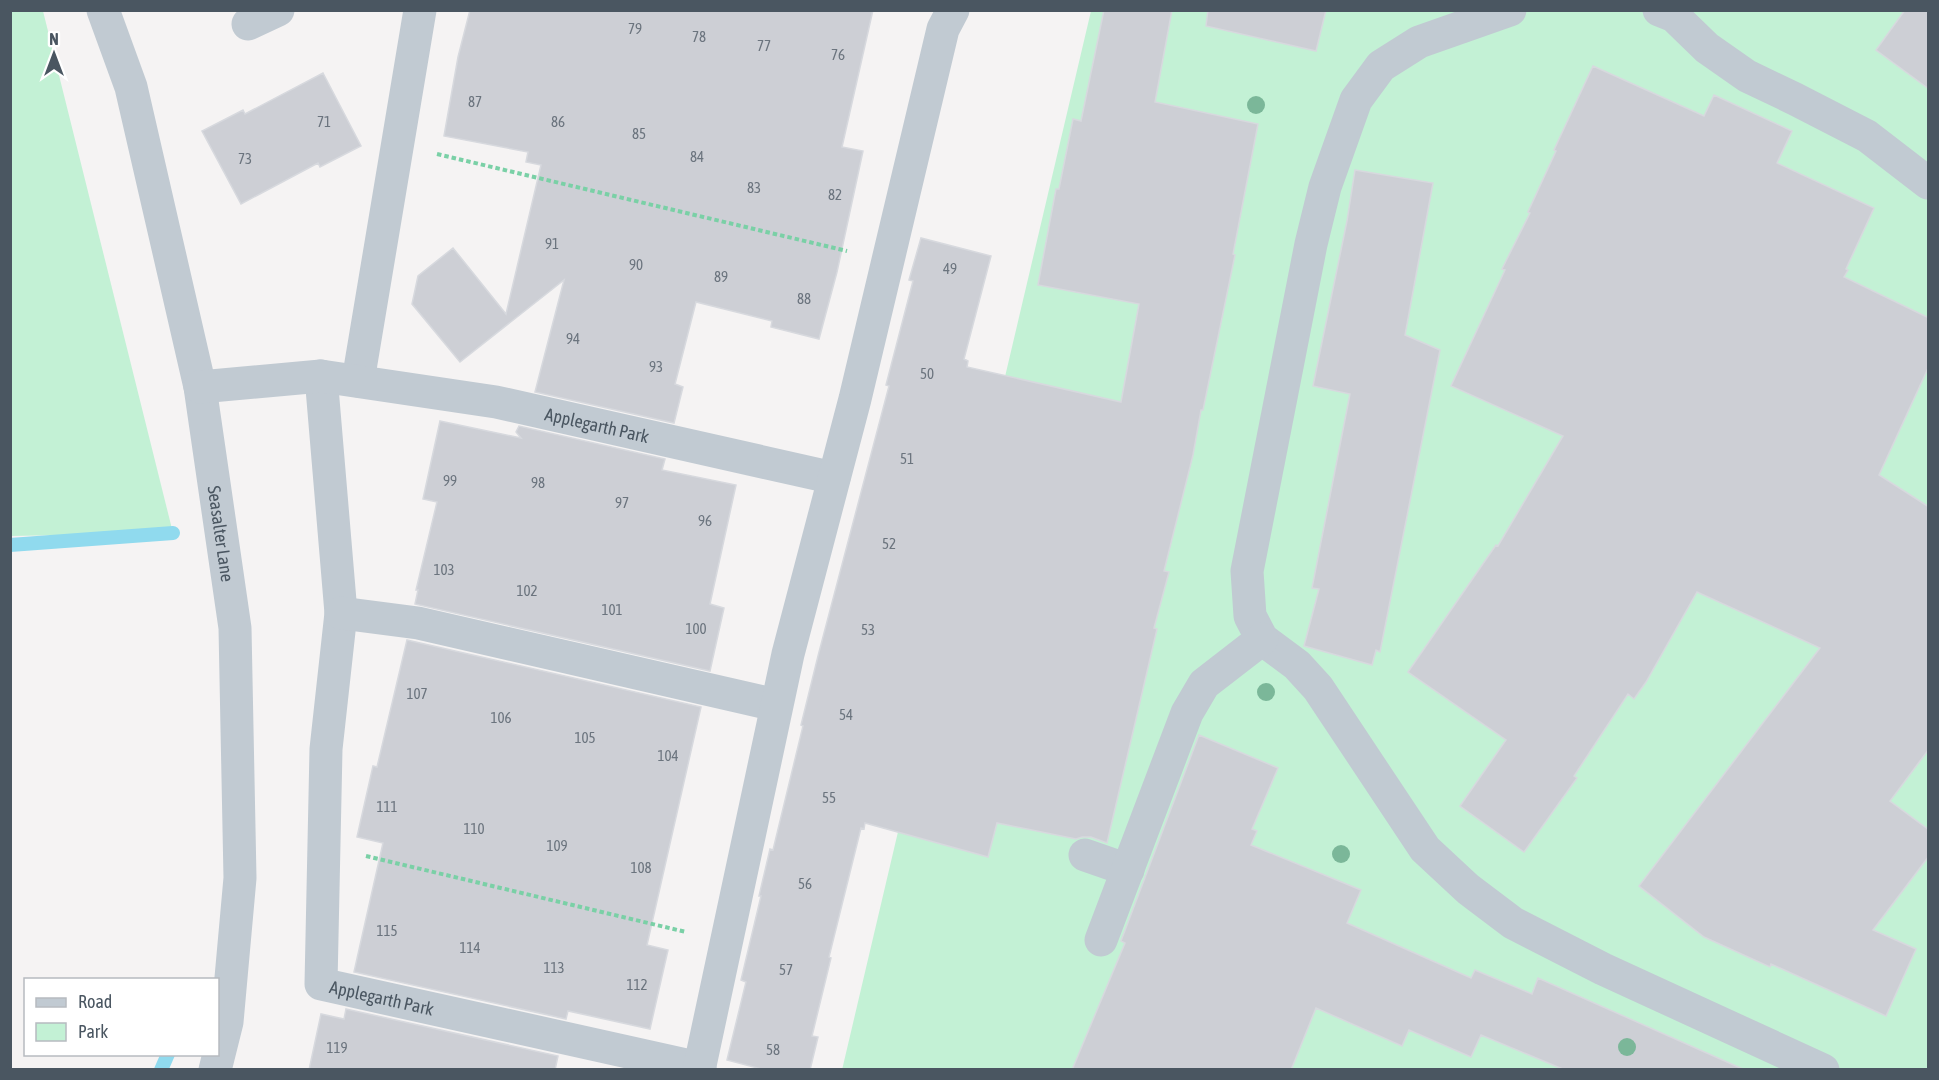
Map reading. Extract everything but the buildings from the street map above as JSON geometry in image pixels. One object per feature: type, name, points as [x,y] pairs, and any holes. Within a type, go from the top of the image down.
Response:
[{"type":"street","name":"Seasalter Lane","points":[[103,10],[131,87],[200,387],[235,640],[240,878],[227,1022],[219,1054]]},
{"type":"street","points":[[248,24],[278,10]]},
{"type":"street","points":[[358,381],[420,10]]},
{"type":"street","name":"Applegarth Park","points":[[321,376],[341,613],[326,749],[321,984],[700,1069],[776,705],[888,261],[943,29],[953,10]]},
{"type":"street","points":[[1510,10],[1419,42],[1381,66],[1356,100],[1325,187],[1311,244],[1247,572],[1250,616],[1262,639],[1297,665],[1318,688],[1425,849],[1468,889],[1513,923],[1593,964],[1823,1070]]},
{"type":"street","points":[[1659,10],[1674,16],[1707,48],[1747,76],[1867,136],[1929,183]]},
{"type":"street","name":"Applegarth Park","points":[[200,387],[321,376],[358,381],[496,402],[834,478]]},
{"type":"street","points":[[341,613],[418,623],[776,705]]},
{"type":"street","points":[[1101,940],[1187,713],[1204,684],[1262,639]]},
{"type":"street","points":[[1084,855],[1128,870]]},
{"type":"path","points":[[398,144],[888,261]]},
{"type":"path","points":[[324,846],[726,942]]},
{"type":"green space","points":[[10,11],[43,11],[173,533],[11,536]]},
{"type":"green space","points":[[1091,11],[1928,11],[1928,1069],[842,1070]]},
{"type":"waterway","points":[[10,545],[173,533]]},
{"type":"waterway","points":[[161,1070],[167,1056]]}]
